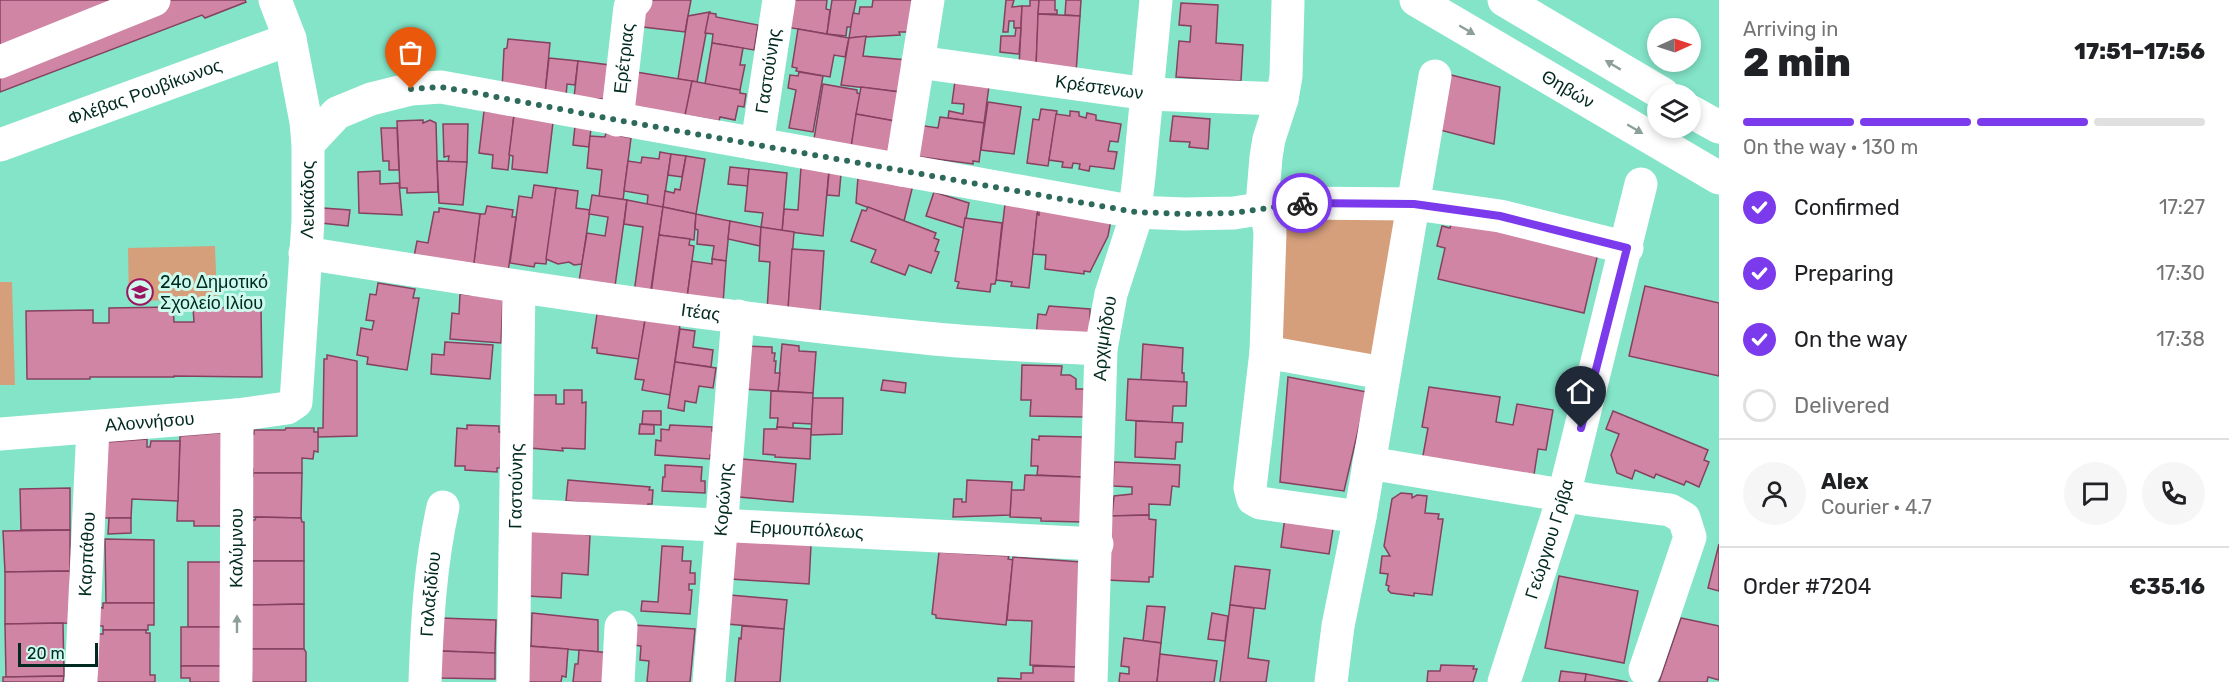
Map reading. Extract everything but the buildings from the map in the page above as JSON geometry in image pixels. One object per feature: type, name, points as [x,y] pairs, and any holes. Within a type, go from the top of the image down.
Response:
[{"type":"street","points":[[0,62],[154,0]]},
{"type":"street","name":"Λευκάδος","points":[[275,0],[292,54],[307,133],[308,221],[296,402]]},
{"type":"street","name":"Ερέτριας","points":[[617,120],[630,7],[636,0]]},
{"type":"street","name":"Γαστούνης","points":[[758,144],[779,0]]},
{"type":"street","points":[[901,170],[928,0]]},
{"type":"street","name":"Αρχιμήδου","points":[[1091,682],[1101,350],[1111,294],[1133,226],[1156,0]]},
{"type":"street","name":"Θηβών","points":[[1416,0],[1719,178]]},
{"type":"street","points":[[1504,0],[1647,85]]},
{"type":"street","points":[[1288,2],[1286,76],[1282,99],[1269,139],[1263,193],[1270,232],[1266,352],[1250,488],[1253,499],[1260,503],[1360,517]]},
{"type":"street","name":"Φλέβας Ρουβίκωνος","points":[[0,145],[292,54]]},
{"type":"street","name":"Κρέστενων","points":[[918,62],[1148,94],[1282,99]]},
{"type":"street","points":[[1331,682],[1338,626],[1360,517],[1435,76]]},
{"type":"street","points":[[307,133],[337,113],[371,99],[411,89],[441,87],[1135,212],[1211,214],[1266,209],[1296,203],[1414,204],[1500,216],[1627,248]]},
{"type":"street","points":[[1701,117],[1719,127]]},
{"type":"street","name":"Γεώργιου Γρίβα","points":[[1504,682],[1564,495],[1641,184]]},
{"type":"street","name":"Ιτέας","points":[[305,254],[519,288],[926,339],[1101,350]]},
{"type":"street","name":"Γαστούνης","points":[[513,682],[519,288]]},
{"type":"street","name":"Κορώνης","points":[[709,682],[738,316]]},
{"type":"street","points":[[1266,352],[1383,373]]},
{"type":"street","name":"Αλοννήσου","points":[[0,434],[237,415],[287,408],[296,402]]},
{"type":"street","name":"Καλύμνου","points":[[236,682],[237,415]]},
{"type":"street","name":"Καρπάθου","points":[[81,682],[93,426]]},
{"type":"street","points":[[1369,463],[1670,510],[1684,518],[1690,537],[1645,670]]},
{"type":"street","name":"Γαλαξιδίου","points":[[425,682],[427,612],[435,541],[443,507]]},
{"type":"street","name":"Ερμουπόλεως","points":[[516,515],[1096,544]]},
{"type":"street","points":[[618,682],[621,627]]},
{"type":"shaded area","points":[[1397,212],[1380,351],[1369,357],[1278,345],[1286,217]]},
{"type":"shaded area","points":[[215,246],[217,299],[129,301],[128,248]]},
{"type":"shaded area","points":[[0,282],[12,282],[15,385],[0,385]]},
{"type":"way so far","points":[[411,89],[441,87],[471,92],[1135,212],[1234,213],[1302,203]]},
{"type":"place","name":"24ο Δημοτικό Σχολείο Ιλίου","points":[[140,292]]},
{"type":"route","points":[[1302,203],[1414,204],[1500,216],[1627,248],[1581,428]]}]
